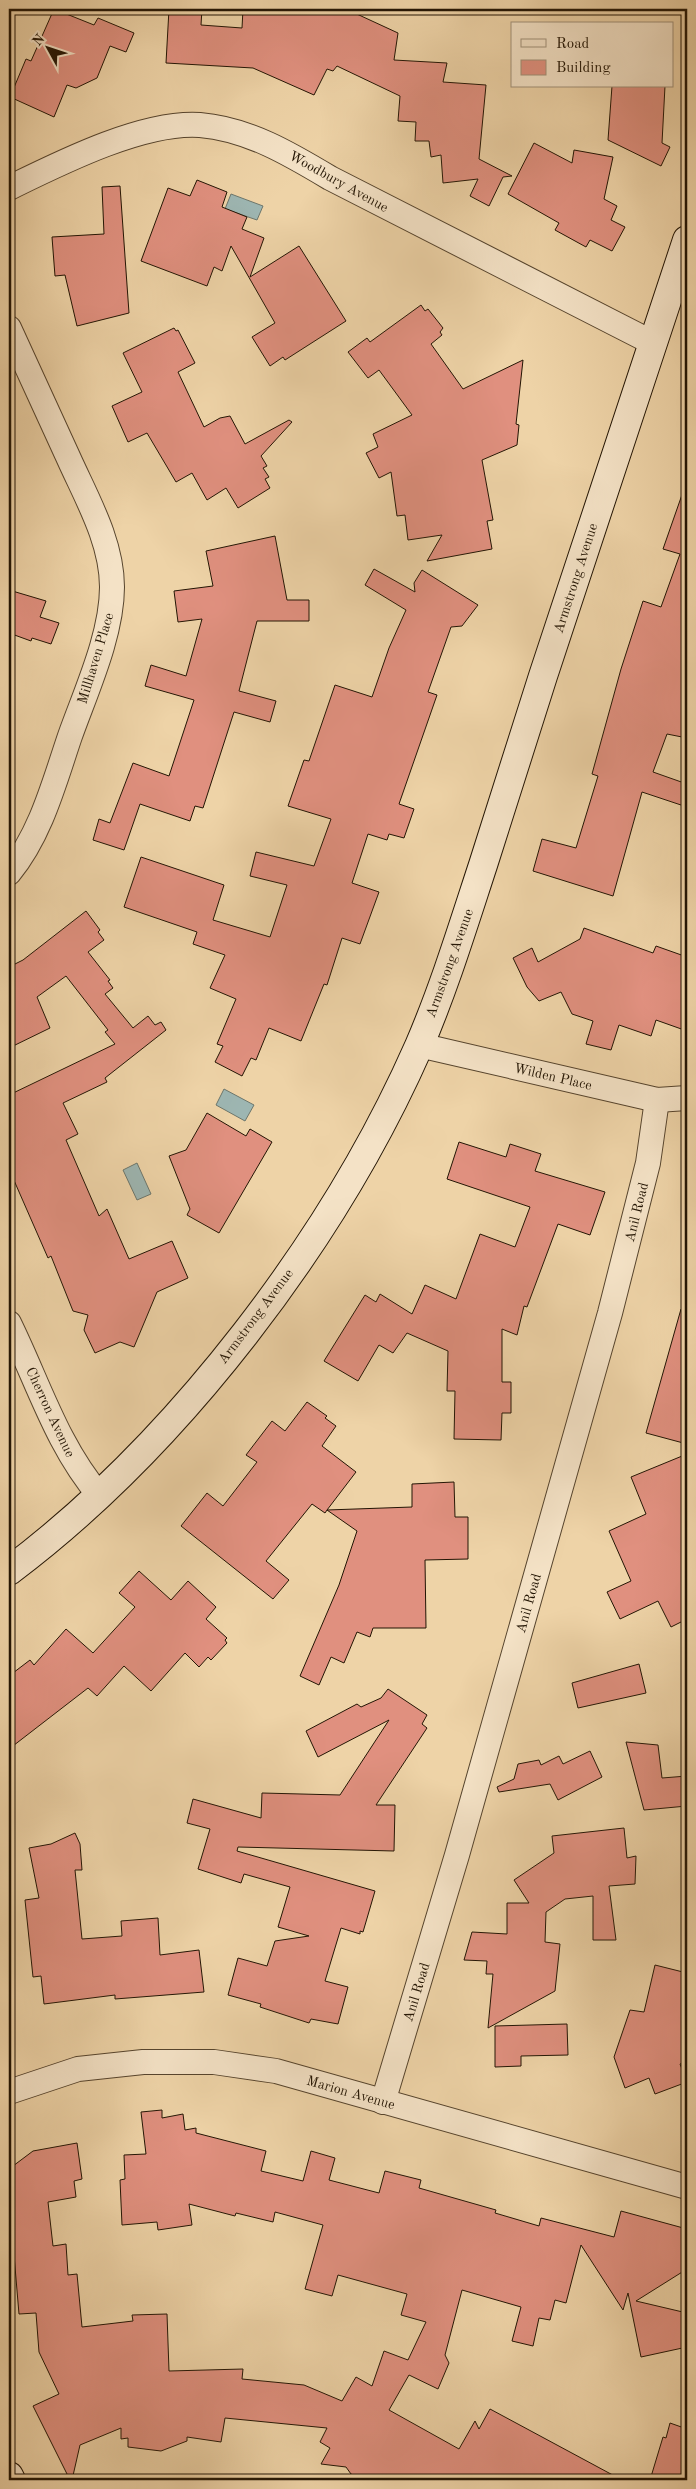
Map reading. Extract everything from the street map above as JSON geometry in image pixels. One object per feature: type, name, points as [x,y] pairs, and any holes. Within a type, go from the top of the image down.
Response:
[{"type":"street","name":"Woodbury Avenue","points":[[9,188],[62,163],[130,136],[173,127],[200,125],[246,135],[280,148],[330,178],[653,343]]},
{"type":"street","name":"Armstrong Avenue","points":[[9,1571],[41,1547],[100,1496],[201,1387],[301,1256],[370,1143],[419,1045],[463,928],[687,240]]},
{"type":"street","name":"Millhaven Place","points":[[9,328],[95,516],[107,552],[112,587],[109,618],[40,823],[22,856],[9,873]]},
{"type":"street","name":"Wilden Place","points":[[419,1045],[657,1100],[687,1098]]},
{"type":"street","name":"Anil Road","points":[[383,2102],[457,1855],[610,1313],[648,1162],[657,1100]]},
{"type":"street","name":"Cherron Avenue","points":[[9,1323],[63,1443],[82,1476],[100,1496]]},
{"type":"street","name":"Marion Avenue","points":[[9,2092],[78,2069],[143,2062],[214,2062],[276,2071],[687,2187]]},
{"type":"street","points":[[9,2476],[11,2480]]},
{"type":"water","points":[[231,194],[263,206],[257,220],[225,209]]},
{"type":"water","points":[[224,1089],[254,1105],[245,1121],[216,1105]]},
{"type":"water","points":[[137,1163],[151,1194],[137,1200],[123,1170]]},
{"type":"building","points":[[54,9],[94,25],[98,18],[134,33],[126,52],[110,46],[97,78],[76,88],[67,85],[54,117],[10,97],[26,59],[31,61]]},
{"type":"building","points":[[169,9],[202,9],[201,25],[242,28],[243,9],[346,9],[398,33],[394,60],[447,63],[443,82],[486,85],[479,159],[512,176],[503,177],[489,206],[470,196],[478,179],[443,183],[441,155],[431,157],[429,141],[415,141],[416,122],[398,121],[400,96],[337,66],[333,71],[327,69],[314,95],[253,68],[166,63]]},
{"type":"building","points":[[612,88],[665,88],[662,143],[670,147],[661,166],[608,140]]},
{"type":"building","points":[[534,143],[572,163],[574,150],[613,157],[604,199],[617,206],[611,220],[625,227],[612,251],[590,240],[586,247],[555,230],[559,223],[508,194]]},
{"type":"building","points":[[197,180],[227,192],[222,207],[247,217],[242,229],[264,238],[250,277],[299,246],[346,321],[285,360],[283,357],[270,366],[252,337],[275,323],[231,246],[222,271],[214,267],[207,286],[141,261],[168,188],[190,196]]},
{"type":"building","points":[[120,186],[129,313],[77,326],[65,275],[55,276],[52,237],[104,234],[102,187]]},
{"type":"building","points":[[421,305],[425,311],[428,309],[443,328],[440,332],[442,335],[431,344],[463,389],[523,360],[516,424],[519,425],[517,445],[482,460],[493,520],[487,521],[492,549],[427,561],[442,535],[408,540],[405,515],[397,516],[391,472],[379,478],[366,453],[378,447],[373,434],[412,415],[379,370],[368,378],[348,352],[367,338],[370,342]]},
{"type":"building","points":[[174,328],[176,331],[178,330],[195,363],[178,372],[204,427],[220,418],[230,416],[245,444],[289,420],[292,422],[261,456],[267,466],[263,468],[269,477],[265,479],[270,488],[238,508],[226,488],[207,500],[192,473],[176,482],[147,433],[128,442],[112,406],[142,392],[123,353]]},
{"type":"building","points":[[684,489],[687,490],[687,738],[667,734],[653,772],[687,784],[687,807],[642,792],[613,896],[533,871],[542,839],[576,848],[598,776],[592,774],[621,669],[643,601],[661,607],[680,554],[663,549]]},
{"type":"building","points":[[275,536],[287,600],[309,600],[309,621],[257,621],[239,691],[276,701],[270,722],[234,712],[203,808],[195,806],[190,821],[140,804],[124,850],[93,840],[99,819],[110,823],[133,763],[169,776],[194,700],[145,686],[151,665],[186,676],[202,619],[178,622],[174,591],[213,586],[206,551]]},
{"type":"building","points":[[374,569],[415,592],[414,583],[422,570],[478,605],[462,626],[451,627],[428,692],[437,695],[399,804],[414,809],[404,838],[389,834],[387,840],[368,834],[352,883],[379,892],[360,944],[342,938],[327,985],[324,984],[301,1041],[269,1028],[256,1060],[251,1058],[242,1076],[215,1062],[223,1046],[217,1044],[236,999],[210,988],[225,955],[193,944],[197,932],[124,907],[141,857],[224,885],[213,920],[270,937],[287,885],[250,876],[256,852],[314,866],[331,819],[288,806],[304,760],[309,761],[335,685],[372,697],[389,648],[406,610],[365,585]]},
{"type":"building","points":[[9,590],[46,601],[40,617],[59,623],[51,644],[32,638],[31,641],[9,633]]},
{"type":"building","points":[[86,911],[100,930],[98,932],[104,940],[88,952],[110,980],[108,981],[113,988],[105,994],[133,1028],[148,1016],[155,1025],[161,1022],[166,1030],[105,1078],[107,1082],[63,1103],[78,1134],[66,1140],[99,1216],[107,1209],[129,1259],[172,1241],[188,1278],[157,1292],[134,1347],[120,1342],[95,1353],[84,1330],[88,1315],[73,1311],[51,1256],[48,1258],[9,1169],[9,1095],[115,1044],[105,1032],[108,1030],[66,976],[37,997],[50,1028],[9,1048],[9,967],[23,960]]},
{"type":"building","points":[[584,928],[653,953],[656,946],[687,957],[687,1031],[656,1020],[651,1036],[619,1025],[611,1050],[586,1044],[593,1021],[572,1014],[561,992],[539,1001],[527,987],[513,958],[532,948],[538,962],[580,939]]},
{"type":"building","points":[[207,1113],[246,1136],[250,1129],[272,1142],[219,1233],[187,1215],[190,1209],[169,1156],[186,1150]]},
{"type":"building","points":[[459,1142],[506,1157],[510,1144],[541,1154],[535,1171],[605,1192],[590,1235],[558,1224],[527,1307],[524,1306],[517,1335],[502,1329],[502,1382],[511,1382],[511,1413],[502,1413],[501,1440],[454,1439],[455,1391],[447,1391],[448,1351],[407,1333],[393,1353],[379,1345],[358,1381],[324,1361],[365,1295],[376,1302],[380,1294],[412,1314],[425,1285],[456,1299],[480,1234],[515,1247],[530,1207],[447,1179]]},
{"type":"building","points":[[681,1309],[687,1310],[687,1444],[646,1433]]},
{"type":"building","points":[[307,1402],[327,1416],[325,1418],[336,1426],[322,1446],[356,1472],[325,1513],[312,1504],[266,1561],[289,1580],[273,1599],[181,1526],[207,1493],[223,1506],[257,1462],[246,1455],[272,1421],[285,1431]]},
{"type":"building","points":[[687,1454],[687,1619],[671,1627],[658,1601],[620,1619],[607,1592],[631,1581],[609,1531],[646,1514],[631,1477]]},
{"type":"building","points":[[454,1482],[455,1517],[468,1517],[468,1559],[425,1560],[426,1628],[373,1628],[370,1637],[357,1632],[344,1663],[331,1657],[319,1685],[300,1676],[339,1585],[357,1531],[327,1510],[412,1507],[412,1484]]},
{"type":"building","points":[[139,1571],[171,1600],[188,1581],[216,1607],[206,1619],[227,1638],[225,1640],[227,1643],[211,1660],[208,1657],[199,1667],[185,1653],[151,1691],[124,1666],[97,1696],[88,1688],[9,1749],[9,1676],[30,1660],[34,1665],[66,1629],[93,1653],[135,1607],[119,1593]]},
{"type":"building","points":[[639,1664],[646,1693],[578,1708],[572,1683]]},
{"type":"building","points":[[388,1689],[427,1715],[422,1724],[427,1728],[376,1805],[395,1805],[394,1851],[238,1847],[237,1851],[375,1891],[363,1932],[360,1931],[360,1934],[341,1928],[325,1981],[348,1987],[338,2024],[311,2019],[309,2023],[260,2007],[261,2004],[228,1995],[238,1958],[267,1966],[275,1941],[309,1936],[278,1927],[290,1887],[244,1874],[241,1883],[198,1869],[210,1829],[187,1823],[193,1799],[261,1818],[262,1793],[340,1795],[389,1720],[318,1757],[306,1731],[357,1704],[361,1707],[381,1698]]},
{"type":"building","points":[[626,1742],[658,1745],[662,1778],[687,1776],[687,1806],[644,1810]]},
{"type":"building","points":[[590,1751],[602,1777],[558,1800],[550,1784],[499,1792],[497,1787],[514,1779],[518,1764],[539,1760],[541,1765],[559,1756],[563,1764]]},
{"type":"building","points":[[624,1828],[627,1858],[636,1856],[635,1884],[609,1886],[616,1940],[593,1940],[593,1896],[565,1899],[546,1912],[545,1942],[560,1944],[555,1991],[488,2028],[493,1974],[486,1974],[487,1961],[464,1960],[472,1932],[507,1934],[507,1903],[529,1903],[514,1880],[554,1853],[552,1836]]},
{"type":"building","points":[[75,1833],[80,1844],[82,1870],[75,1870],[82,1939],[122,1936],[121,1921],[158,1918],[160,1955],[199,1950],[204,1992],[115,1999],[115,1995],[44,2004],[41,1976],[33,1977],[25,1900],[39,1898],[29,1848],[51,1844]]},
{"type":"building","points":[[655,1965],[687,1973],[687,2061],[680,2064],[687,2082],[655,2094],[649,2078],[625,2088],[614,2057],[630,2010],[644,2012]]},
{"type":"building","points":[[567,2024],[568,2055],[521,2056],[521,2066],[495,2067],[495,2026]]},
{"type":"building","points":[[162,2110],[162,2118],[183,2114],[185,2130],[196,2128],[196,2133],[266,2151],[261,2171],[303,2181],[311,2151],[335,2158],[329,2180],[379,2193],[385,2171],[421,2180],[419,2188],[496,2210],[495,2213],[539,2226],[541,2218],[614,2237],[621,2211],[687,2229],[687,2269],[636,2301],[687,2313],[687,2347],[641,2357],[628,2293],[623,2310],[581,2245],[566,2303],[555,2300],[550,2320],[539,2318],[533,2346],[512,2341],[521,2307],[462,2290],[445,2355],[449,2363],[438,2389],[409,2375],[389,2410],[459,2449],[475,2421],[479,2429],[490,2409],[622,2480],[362,2480],[351,2474],[346,2467],[321,2464],[330,2448],[320,2442],[327,2428],[225,2418],[221,2442],[187,2437],[187,2441],[161,2451],[128,2447],[128,2438],[121,2439],[121,2428],[80,2445],[72,2480],[70,2480],[33,2406],[59,2394],[39,2352],[36,2313],[19,2314],[14,2255],[9,2256],[9,2169],[33,2151],[77,2143],[82,2179],[74,2181],[76,2197],[48,2202],[53,2246],[66,2244],[68,2275],[77,2274],[82,2327],[133,2321],[132,2315],[167,2314],[169,2371],[243,2369],[242,2379],[304,2385],[342,2401],[356,2377],[372,2386],[384,2351],[408,2360],[426,2322],[401,2315],[407,2294],[338,2275],[332,2296],[305,2289],[323,2225],[275,2212],[273,2222],[236,2213],[235,2216],[189,2204],[192,2225],[158,2230],[157,2222],[122,2225],[120,2180],[125,2179],[124,2155],[146,2154],[141,2112]]},
{"type":"building","points":[[670,2423],[687,2429],[687,2480],[650,2480],[663,2437],[666,2438]]}]
